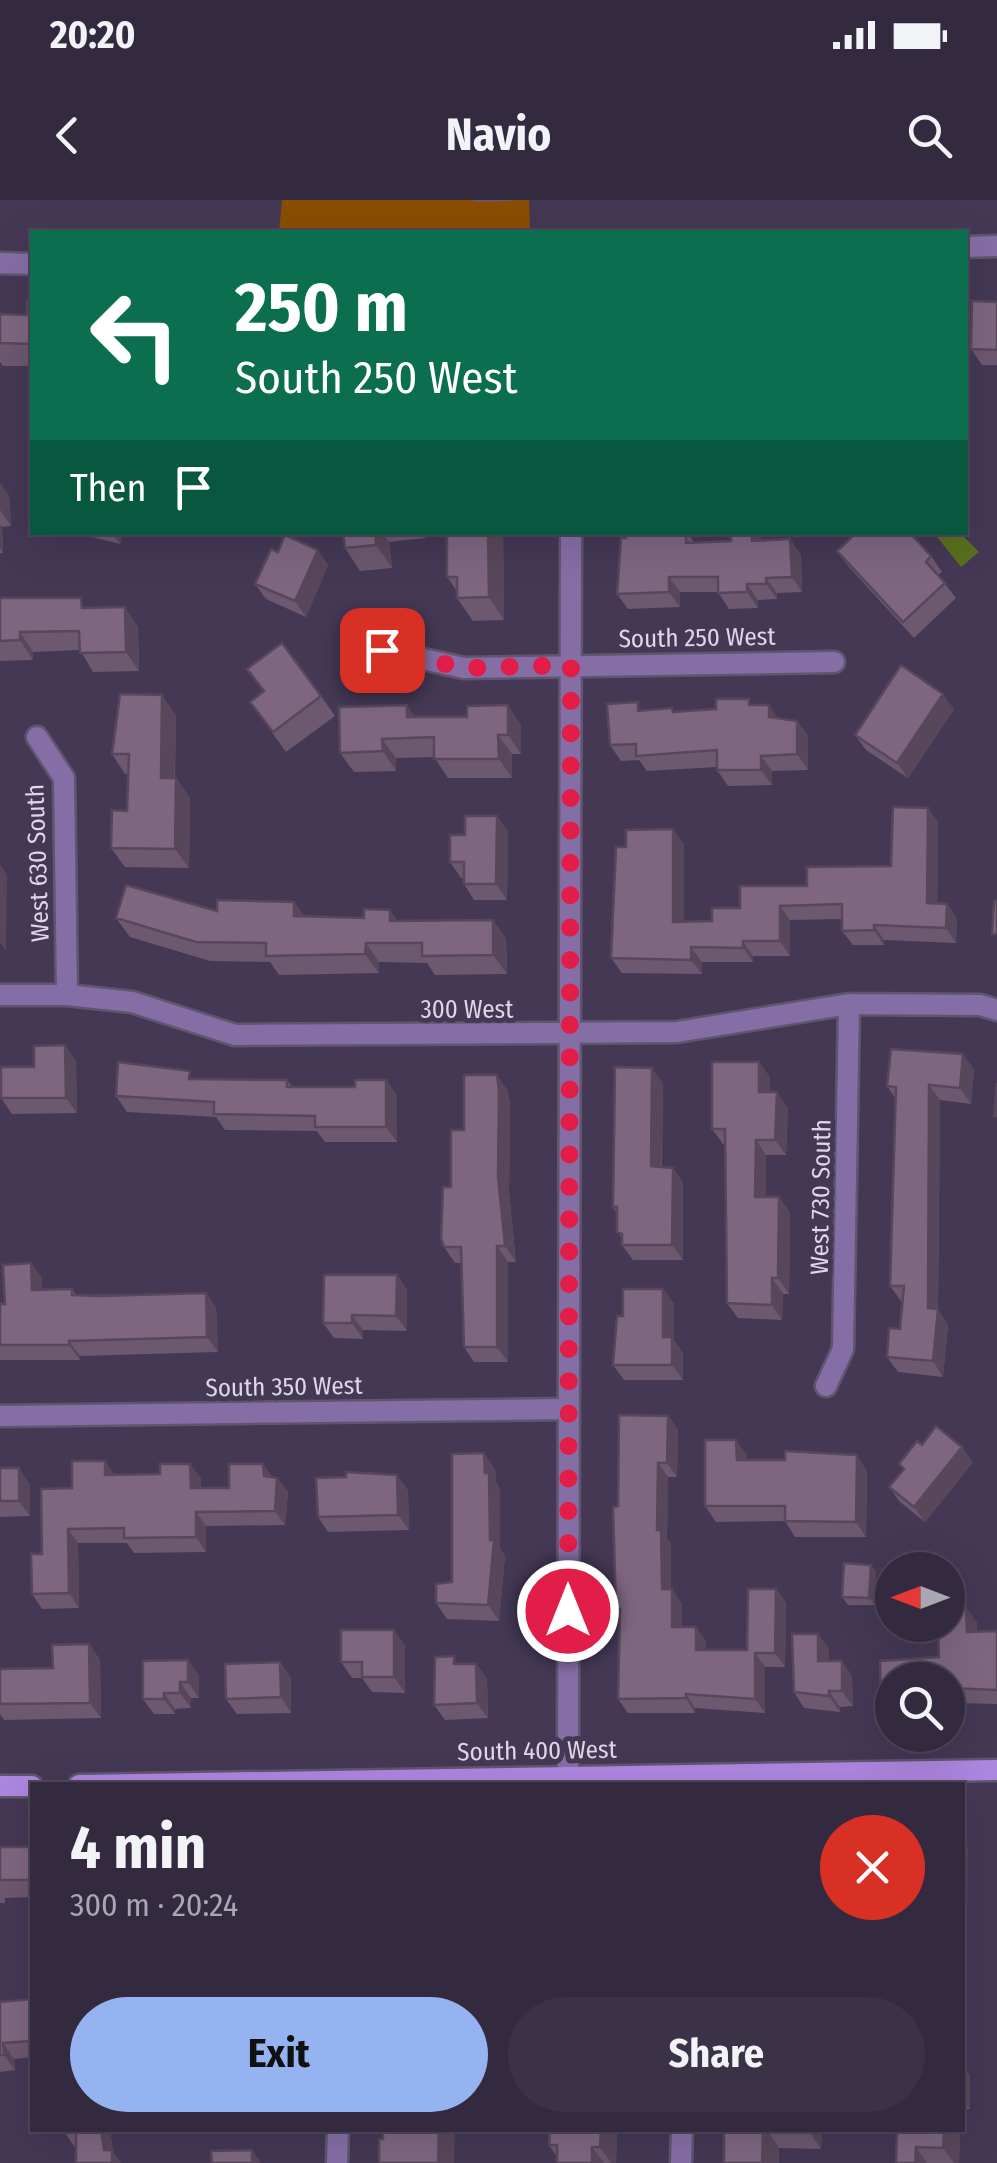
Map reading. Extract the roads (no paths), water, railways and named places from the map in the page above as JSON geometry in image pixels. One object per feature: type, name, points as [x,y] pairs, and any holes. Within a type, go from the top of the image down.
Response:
[{"type":"main road","name":"South 400 West","points":[[376,1782],[568,1775],[692,1779],[997,1770]]},
{"type":"main road","points":[[0,1786],[30,1786]]},
{"type":"street","points":[[968,248],[997,246]]},
{"type":"street","points":[[0,264],[30,264]]},
{"type":"street","points":[[568,1775],[572,535]]},
{"type":"street","name":"South 250 West","points":[[382,650],[464,668],[834,662]]},
{"type":"street","name":"West 630 South","points":[[37,737],[64,778],[67,995]]},
{"type":"street","name":"300 West","points":[[0,995],[67,995],[132,1002],[235,1035],[677,1032],[850,1004],[980,1005],[997,1010]]},
{"type":"street","name":"West 730 South","points":[[826,1386],[843,1348],[850,1004]]},
{"type":"street","name":"South 350 West","points":[[0,1416],[568,1409]]},
{"type":"street","points":[[337,2163],[338,2132]]},
{"type":"street","points":[[682,2132],[682,2163]]}]
